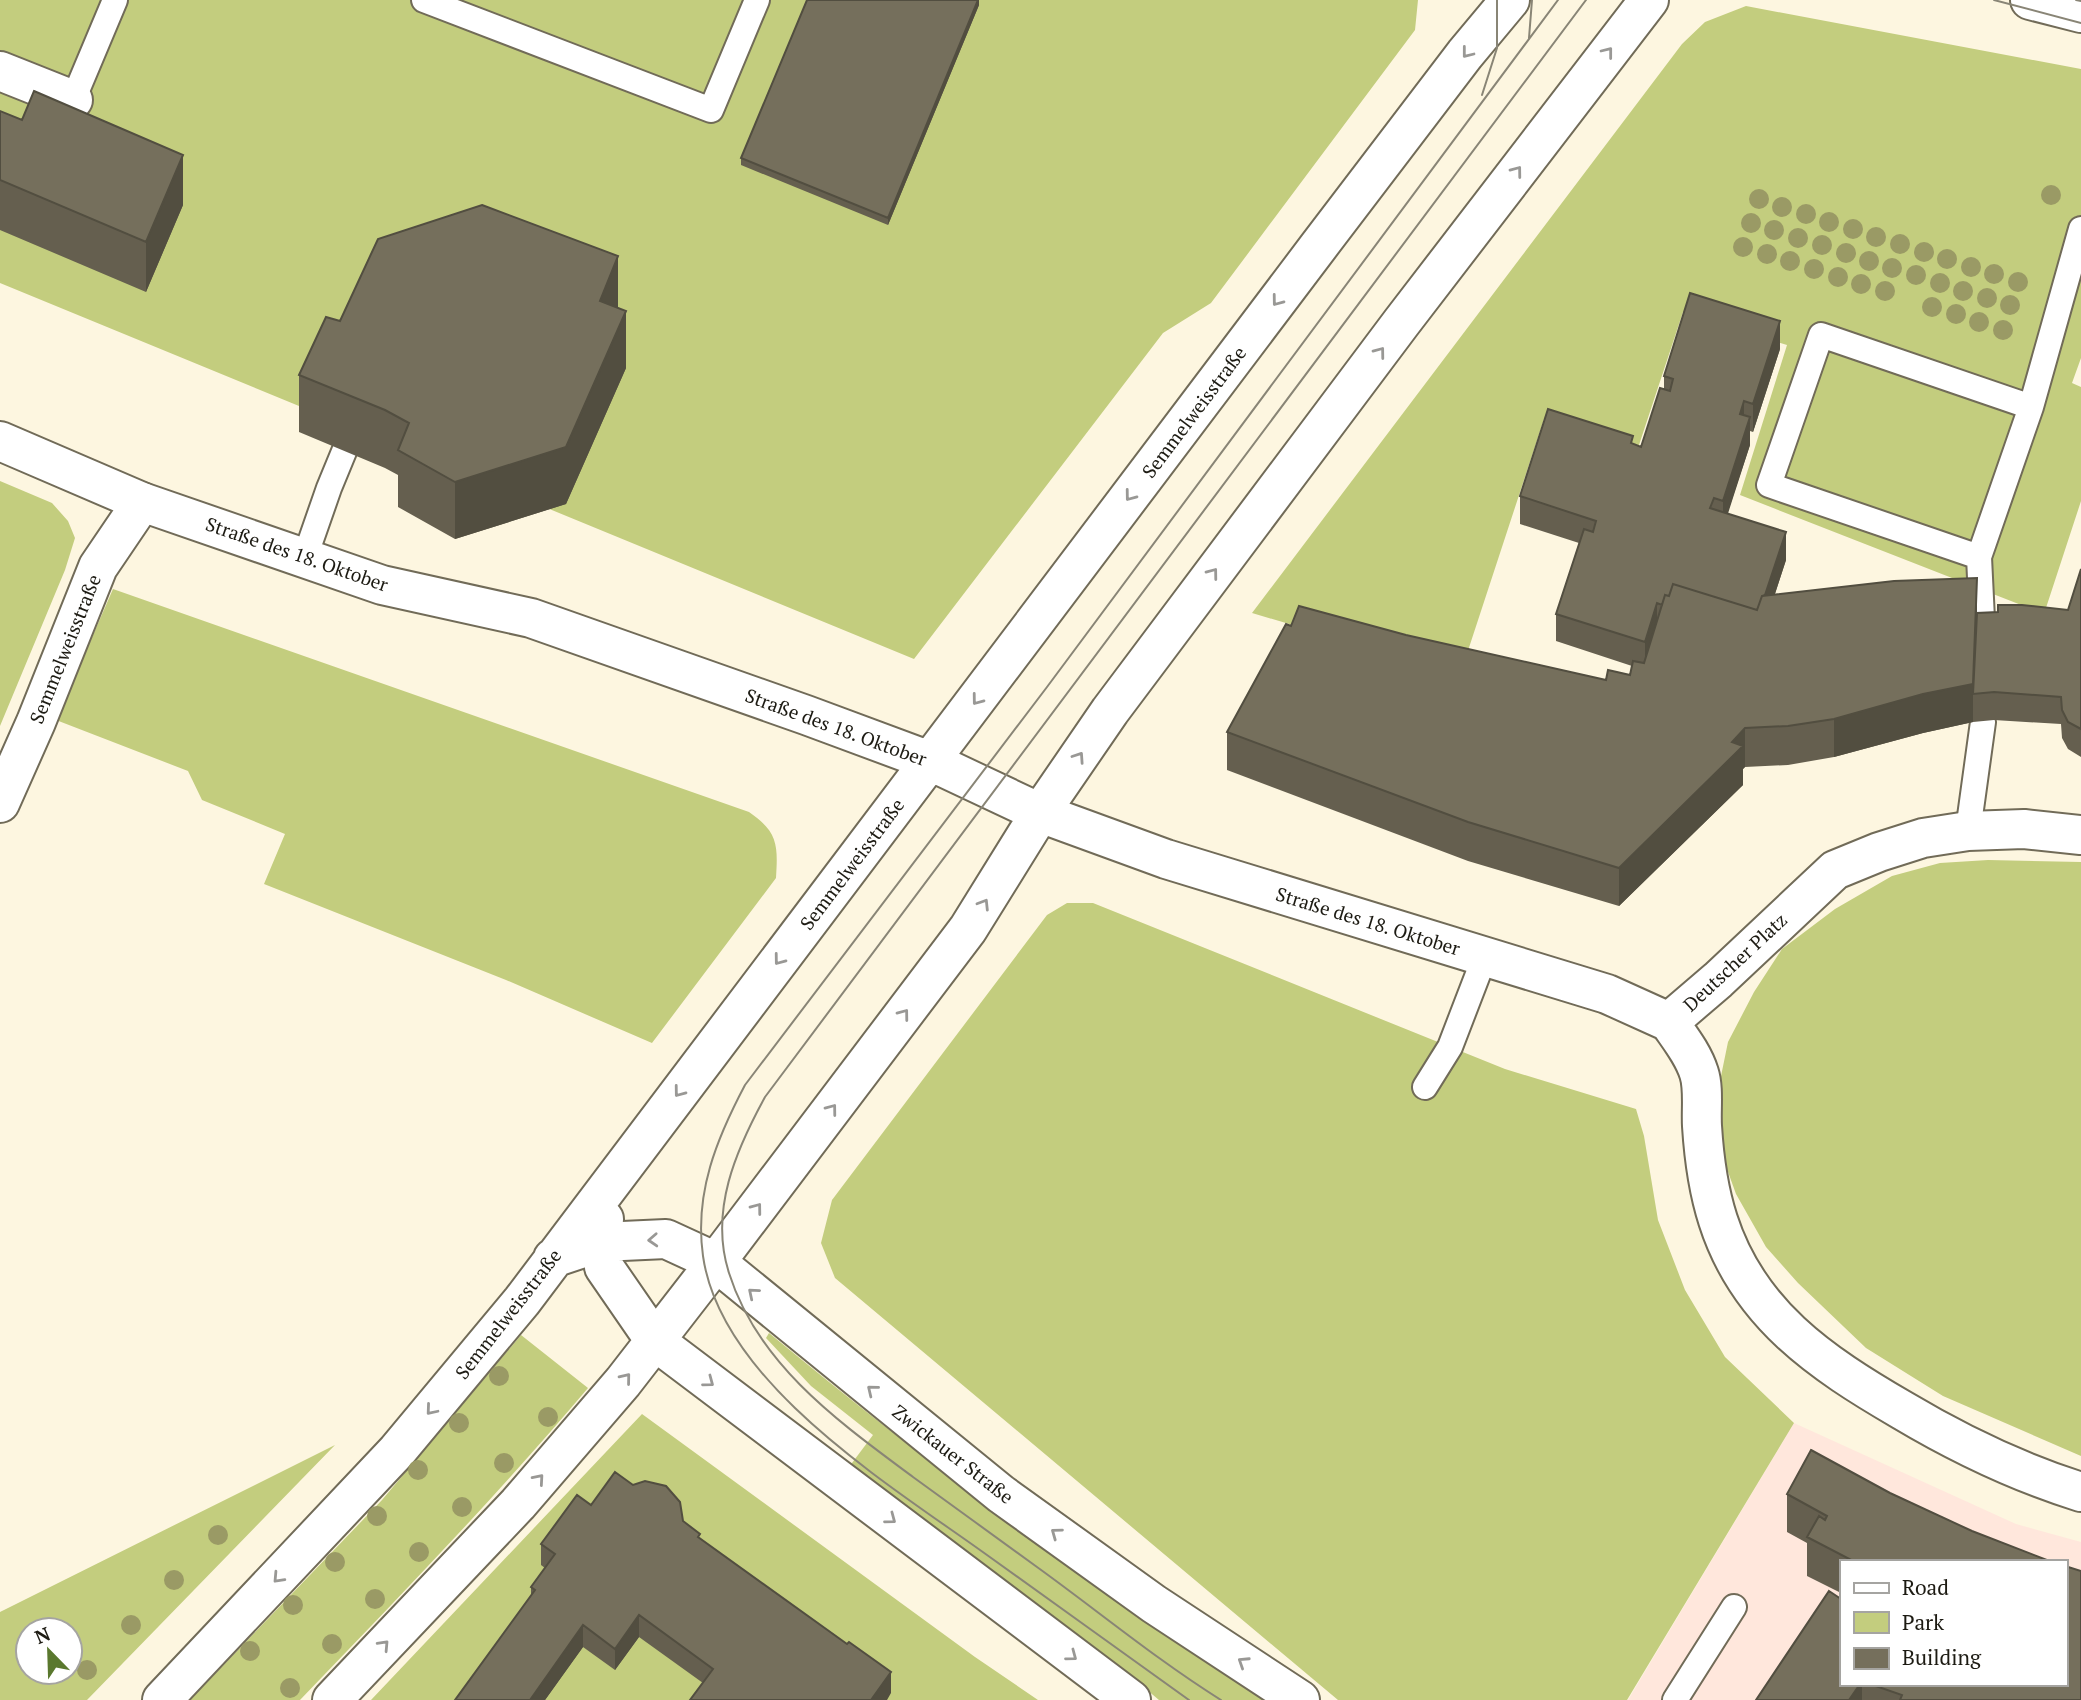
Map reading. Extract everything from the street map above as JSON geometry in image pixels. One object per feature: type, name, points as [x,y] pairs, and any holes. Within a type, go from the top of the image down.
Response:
[{"type":"main road","name":"Semmelweisstraße","points":[[162,1700],[397,1451],[522,1301],[1326,236],[1465,54],[1510,0]]},
{"type":"main road","points":[[332,1700],[517,1504],[655,1341],[968,929],[1040,813],[1110,711],[1401,323],[1649,0]]},
{"type":"main road","points":[[2033,0],[2081,13]]},
{"type":"main road","points":[[0,71],[73,100]]},
{"type":"main road","name":"Straße des 18. Oktober","points":[[0,440],[142,502],[382,585],[531,618],[930,761],[1040,813],[1166,859],[1607,994],[1669,1022]]},
{"type":"main road","name":"Semmelweisstraße","points":[[0,803],[36,722],[98,567],[142,502]]},
{"type":"main road","name":"Deutscher Platz","points":[[2081,835],[2024,829],[1968,831],[1923,838],[1835,870],[1718,980],[1669,1022],[1688,1050],[1699,1074],[1704,1168],[1718,1222],[1742,1273],[1771,1313],[1807,1349],[1849,1380],[1913,1417],[1995,1461],[2081,1492]]},
{"type":"main road","points":[[626,1162],[607,1202],[601,1242],[604,1268],[655,1341],[1131,1700]]},
{"type":"main road","name":"Zwickauer Straße","points":[[553,1258],[601,1242],[666,1239],[716,1262],[1001,1494],[1154,1604],[1300,1700]]},
{"type":"lane","points":[[73,100],[115,0]]},
{"type":"lane","points":[[424,0],[711,110],[757,0]]},
{"type":"lane","points":[[1983,640],[1979,557],[2031,407],[2081,229]]},
{"type":"lane","points":[[1979,557],[1769,485],[1808,372],[1821,335],[2031,407]]},
{"type":"lane","points":[[305,557],[329,488],[366,397]]},
{"type":"lane","points":[[1968,831],[1983,722]]},
{"type":"lane","points":[[1425,1087],[1450,1047],[1485,956]]},
{"type":"lane","points":[[1675,1700],[1734,1607]]},
{"type":"shaded area","points":[[1794,1423],[2016,1524],[2081,1542],[2081,1700],[1628,1700]]},
{"type":"green space","points":[[0,0],[1418,0],[1415,30],[1211,303],[1163,333],[914,659],[0,283]]},
{"type":"green space","points":[[1746,6],[2081,69],[2081,358],[2072,383],[2081,387],[2081,501],[2044,614],[1740,495],[1787,345],[1683,312],[1638,448],[1544,419],[1460,675],[1252,613],[1682,44],[1705,22]]},
{"type":"green space","points":[[0,481],[52,503],[68,521],[75,538],[65,570],[0,726]]},
{"type":"green space","points":[[113,589],[749,812],[766,826],[774,840],[777,857],[776,878],[652,1043],[506,980],[264,884],[285,834],[202,800],[188,771],[56,720]]},
{"type":"green space","points":[[1988,860],[2081,862],[2081,1456],[1943,1396],[1866,1348],[1798,1283],[1766,1247],[1736,1194],[1723,1158],[1719,1116],[1720,1081],[1728,1042],[1754,992],[1782,949],[1835,909],[1892,876],[1940,863]]},
{"type":"green space","points":[[1067,903],[1093,903],[1505,1069],[1636,1109],[1644,1136],[1658,1220],[1685,1290],[1725,1357],[1794,1423],[1627,1700],[1338,1700],[835,1278],[821,1243],[832,1200],[1047,915]]},
{"type":"green space","points":[[769,1333],[1026,1534],[1185,1648],[1266,1700],[1159,1700],[1122,1669],[849,1467],[873,1435],[811,1386],[766,1338]]},
{"type":"green space","points":[[521,1335],[588,1388],[518,1468],[300,1700],[190,1700],[382,1500]]},
{"type":"green space","points":[[642,1414],[975,1657],[1038,1700],[371,1700]]},
{"type":"green space","points":[[335,1445],[87,1700],[0,1700],[0,1612]]},
{"type":"building","points":[[807,0],[978,0],[888,218],[741,158]]},
{"type":"building","points":[[34,91],[183,155],[146,242],[0,180],[0,111],[22,120]]},
{"type":"building","points":[[482,205],[618,256],[600,301],[626,311],[566,447],[455,482],[398,450],[409,423],[385,410],[299,375],[326,317],[340,321],[378,239]]},
{"type":"building","points":[[1690,293],[1780,321],[1753,404],[1744,401],[1740,414],[1750,417],[1723,501],[1714,498],[1710,508],[1786,532],[1765,595],[1762,596],[1757,610],[1673,584],[1662,605],[1657,603],[1645,642],[1556,614],[1584,529],[1593,532],[1596,521],[1520,496],[1548,409],[1633,436],[1631,443],[1641,447],[1660,388],[1670,391],[1673,379],[1664,376]]},
{"type":"building","points":[[2081,569],[2081,729],[2068,722],[2062,710],[2061,697],[1994,692],[1973,694],[1977,613],[1998,612],[1998,605],[2068,610]]},
{"type":"building","points":[[1977,578],[1973,684],[1923,694],[1834,719],[1788,726],[1745,728],[1732,742],[1743,746],[1619,868],[1468,822],[1227,732],[1286,624],[1291,626],[1299,606],[1406,635],[1606,680],[1608,670],[1630,675],[1633,661],[1644,663],[1665,595],[1669,596],[1673,584],[1757,610],[1762,596],[1894,581]]},
{"type":"building","points":[[1811,1450],[1890,1493],[1972,1531],[2047,1560],[1851,1560],[1807,1537],[1819,1516],[1825,1520],[1827,1516],[1787,1494]]},
{"type":"building","points":[[615,1472],[633,1485],[645,1481],[666,1486],[680,1502],[683,1521],[700,1534],[698,1537],[847,1644],[849,1642],[891,1672],[871,1700],[690,1700],[713,1669],[639,1615],[615,1649],[583,1625],[530,1700],[455,1700],[535,1590],[531,1587],[555,1554],[541,1544],[577,1495],[591,1505]]},
{"type":"building","points":[[2067,1567],[2081,1571],[2081,1700],[1900,1700],[1902,1695],[1876,1686],[2067,1686]]},
{"type":"building","points":[[1829,1591],[1840,1598],[1840,1686],[1859,1686],[1849,1700],[1756,1700]]},
{"type":"tram line","points":[[1482,95],[1497,48],[1497,0]]},
{"type":"tram line","points":[[1529,38],[1532,0]]},
{"type":"tram line","points":[[1189,1700],[904,1497],[815,1427],[775,1388],[741,1346],[716,1302],[703,1256],[701,1233],[705,1188],[725,1125],[745,1085],[1047,687],[1558,0]]},
{"type":"tram line","points":[[1221,1700],[1151,1652],[885,1456],[804,1389],[780,1363],[742,1306],[729,1273],[724,1250],[724,1204],[744,1138],[765,1097],[1586,0]]},
{"type":"tram line","points":[[1994,0],[2081,23]]},
{"type":"tram line","points":[[2076,0],[2081,1]]}]
